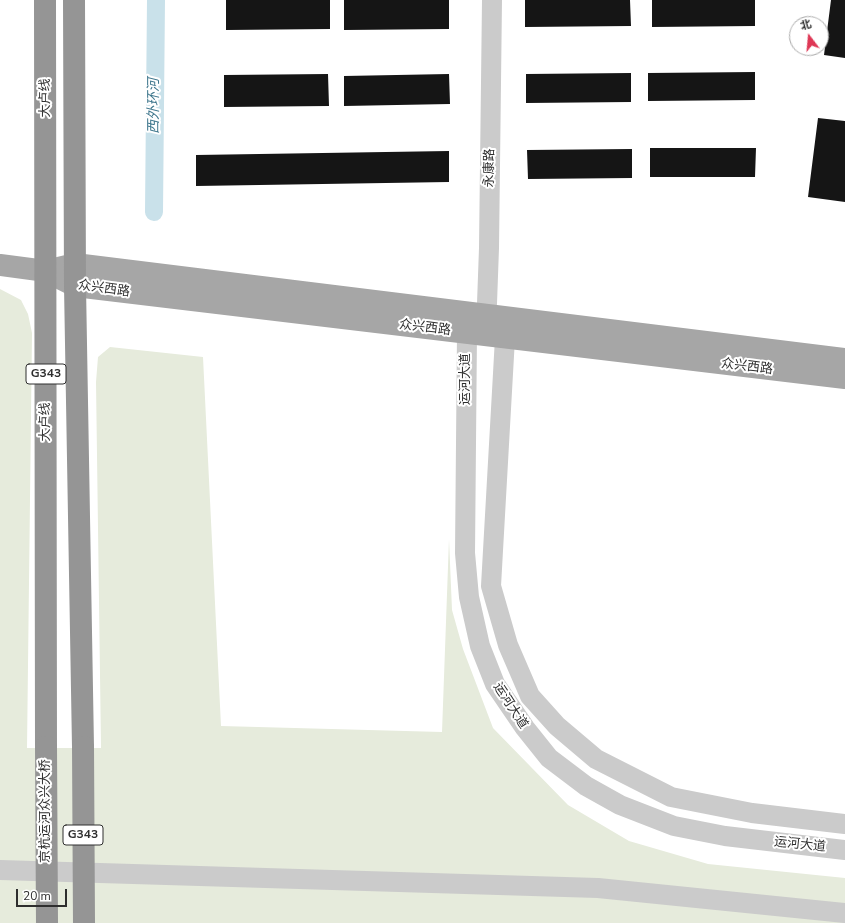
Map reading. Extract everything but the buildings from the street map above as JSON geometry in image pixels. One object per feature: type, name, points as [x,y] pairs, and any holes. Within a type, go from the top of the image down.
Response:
[{"type":"highway","name":"大卢线","points":[[45,0],[46,748]]},
{"type":"highway","name":"G343","points":[[74,0],[75,286],[83,747],[84,923]]},
{"type":"highway","name":"京杭运河众兴大桥","points":[[46,748],[47,923]]},
{"type":"main road","name":"众兴西路","points":[[46,271],[75,264],[486,330],[845,378]]},
{"type":"main road","points":[[0,265],[46,271]]},
{"type":"main road","name":"众兴西路","points":[[46,271],[75,286],[486,330],[845,359]]},
{"type":"street","name":"永康路","points":[[486,330],[489,248],[492,0]]},
{"type":"street","name":"运河大道","points":[[486,330],[491,586],[508,645],[530,696],[557,726],[596,759],[671,797],[752,813],[845,824]]},
{"type":"street","name":"运河大道","points":[[486,330],[465,553],[469,598],[480,646],[495,684],[524,728],[548,758],[586,786],[620,805],[674,826],[725,836],[845,850]]},
{"type":"street","points":[[0,870],[598,888],[845,913]]},
{"type":"shaded area","points":[[0,289],[21,300],[28,314],[32,333],[27,748],[101,748],[96,382],[98,357],[110,347],[203,357],[221,726],[442,732],[449,539],[452,610],[463,649],[493,728],[568,805],[629,841],[708,864],[845,878],[845,923],[0,923]]},
{"type":"waterway","name":"西外环河","points":[[154,212],[156,0]]}]
